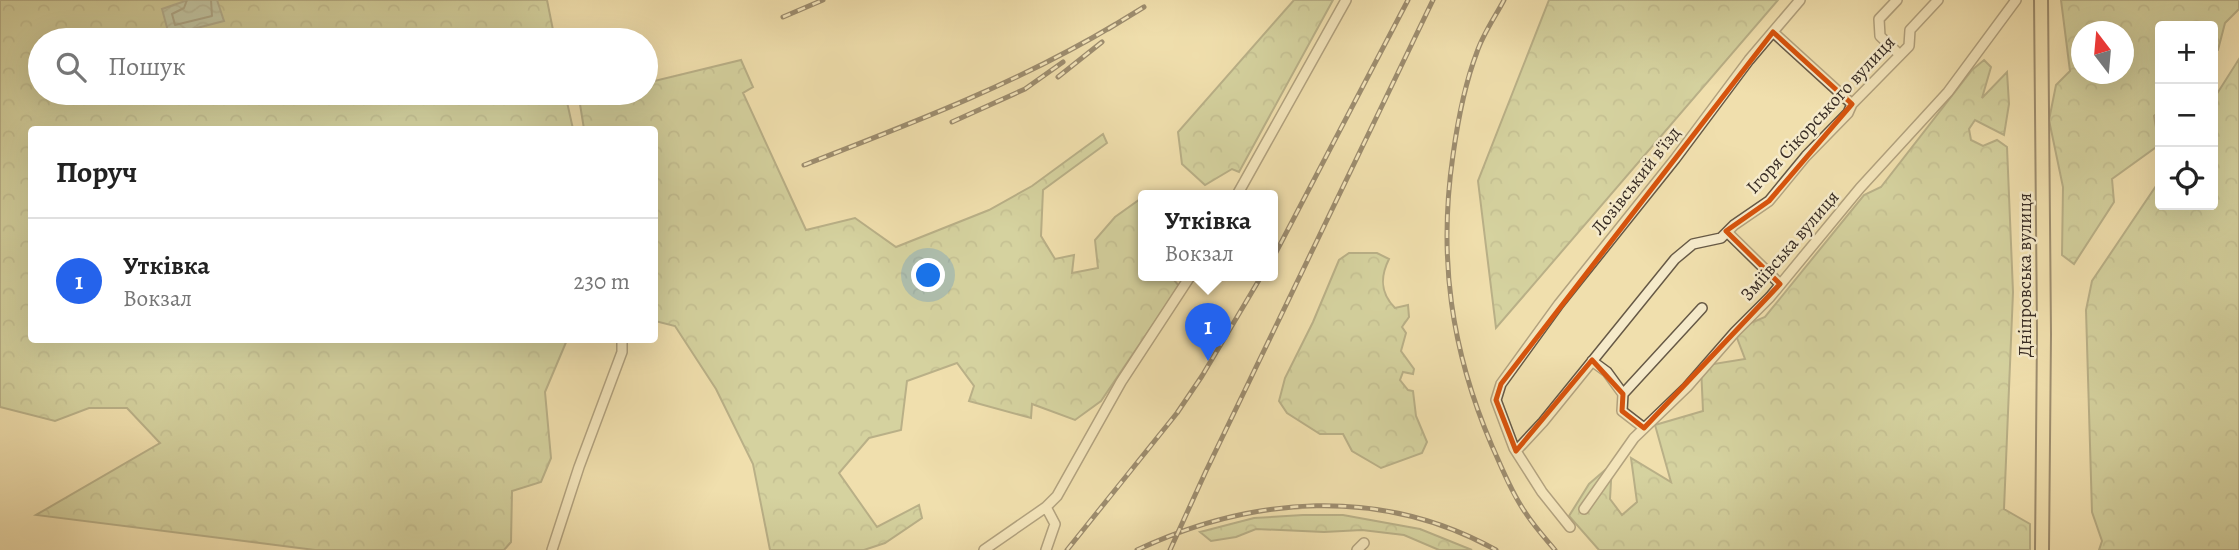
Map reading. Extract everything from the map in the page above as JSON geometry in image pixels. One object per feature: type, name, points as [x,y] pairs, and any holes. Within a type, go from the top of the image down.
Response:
[{"type":"highway","name":"Дніпровська вулиця","points":[[2041,0],[2044,324],[2042,550]]},
{"type":"street","points":[[1240,190],[1346,0]]},
{"type":"street","name":"Лозівський в'їзд","points":[[1516,451],[1496,400],[1501,384],[1559,304],[1675,159],[1710,110],[1800,0]]},
{"type":"street","points":[[1897,0],[1879,19],[1880,36],[1900,55]]},
{"type":"street","name":"Ігоря Сікорського вулиця","points":[[1516,451],[1543,422],[1652,284],[1683,251],[1693,244],[1721,238],[1745,216],[1769,201],[1805,156],[1909,46],[1910,30],[1938,0]]},
{"type":"street","name":"Зміївська вулиця","points":[[1584,509],[1644,428],[1687,387],[1780,284],[1860,188],[1948,92],[2016,0]]},
{"type":"street","points":[[1773,32],[1852,104]]},
{"type":"street","points":[[1727,232],[1780,284]]},
{"type":"street","points":[[984,550],[1046,507],[1057,496],[1121,382],[1187,281]]},
{"type":"street","points":[[1644,428],[1622,411],[1623,394],[1702,308]]},
{"type":"street","points":[[552,550],[622,352],[622,343]]},
{"type":"street","points":[[1592,361],[1607,372],[1623,394]]},
{"type":"street","points":[[1516,451],[1542,492],[1570,527]]},
{"type":"street","points":[[1046,507],[1055,524],[1046,550]]},
{"type":"highlighted area","points":[[1773,32],[1852,104],[1769,201],[1726,231],[1780,284],[1644,428],[1622,411],[1623,394],[1592,360],[1516,451],[1496,400],[1501,384]]},
{"type":"green space","points":[[0,0],[547,0],[553,28],[28,28],[28,105],[568,105],[572,126],[28,126],[28,343],[566,343],[545,392],[551,458],[541,482],[512,491],[511,542],[504,550],[315,550],[36,515],[160,443],[127,408],[89,408],[55,421],[0,407]]},
{"type":"green space","points":[[1294,0],[1333,0],[1239,172],[1232,169],[1205,185],[1182,164],[1178,132]]},
{"type":"green space","points":[[1549,0],[1778,0],[1496,328],[1478,181]]},
{"type":"green space","points":[[2061,0],[2239,0],[2239,9],[2225,23],[2218,50],[2218,21],[2155,21],[2155,148],[2112,179],[2114,202],[2074,264],[2062,255],[2063,187],[2049,120],[2056,85],[2070,71]]},
{"type":"green space","points":[[2239,59],[2239,550],[2099,550],[2102,541],[2092,512],[2086,310],[2092,281],[2155,187],[2155,210],[2218,210],[2218,92]]},
{"type":"green space","points":[[741,60],[753,87],[743,93],[806,230],[855,218],[896,247],[989,210],[1032,186],[1103,134],[1107,143],[1043,190],[1041,236],[1055,259],[1074,255],[1072,273],[1098,268],[1095,240],[1115,217],[1138,201],[1138,281],[1175,281],[1179,286],[1101,401],[1075,420],[1032,404],[1031,418],[969,401],[974,386],[957,363],[907,381],[901,430],[869,438],[839,473],[877,527],[919,505],[922,518],[885,543],[864,550],[770,550],[753,464],[716,389],[675,326],[658,322],[658,126],[584,126],[580,105],[658,105],[658,80]]},
{"type":"green space","points":[[1984,60],[1991,67],[1982,98],[2007,72],[2009,104],[2004,135],[1975,120],[1969,129],[1971,140],[1983,146],[1997,140],[2007,147],[2013,292],[2004,509],[2030,524],[2030,550],[1599,550],[1569,516],[1589,484],[1612,464],[1610,499],[1622,515],[1637,502],[1631,458],[1671,482],[1655,425],[1703,411],[1701,366],[1745,359],[1734,330],[1765,317],[1864,195],[1881,187],[1972,70]]},
{"type":"green space","points":[[1349,253],[1377,253],[1389,259],[1383,278],[1386,297],[1395,308],[1408,305],[1409,317],[1402,327],[1406,333],[1401,351],[1414,369],[1413,374],[1403,372],[1400,380],[1408,390],[1413,391],[1416,416],[1427,442],[1422,453],[1381,468],[1352,451],[1343,434],[1320,434],[1287,413],[1279,401],[1285,378],[1313,322],[1339,260]]},
{"type":"green space","points":[[1343,515],[1420,529],[1472,550],[1439,550],[1404,535],[1362,530],[1324,532],[1256,529],[1236,537],[1211,541],[1200,532],[1254,518]]},
{"type":"water","points":[[188,0],[217,0],[224,21],[196,28],[167,28],[162,9]]},
{"type":"railway","points":[[783,17],[823,0]]},
{"type":"railway","points":[[1278,248],[1408,0]]},
{"type":"railway","points":[[1170,550],[1433,0]]},
{"type":"railway","points":[[1504,0],[1480,45],[1462,103],[1449,193],[1448,267],[1458,339],[1478,410],[1515,496],[1555,550]]},
{"type":"railway","points":[[1108,29],[1144,7]]},
{"type":"railway","points":[[804,165],[1002,84],[1116,24]]},
{"type":"railway","points":[[1058,77],[1102,42]]},
{"type":"railway","points":[[952,122],[1025,89],[1063,62]]},
{"type":"railway","points":[[1067,550],[1177,413],[1258,281]]},
{"type":"railway","points":[[1137,550],[1225,518],[1271,509],[1316,506],[1362,508],[1408,515],[1452,529],[1496,550]]},
{"type":"place","name":"Уткiвка","points":[[1208,361]]}]
